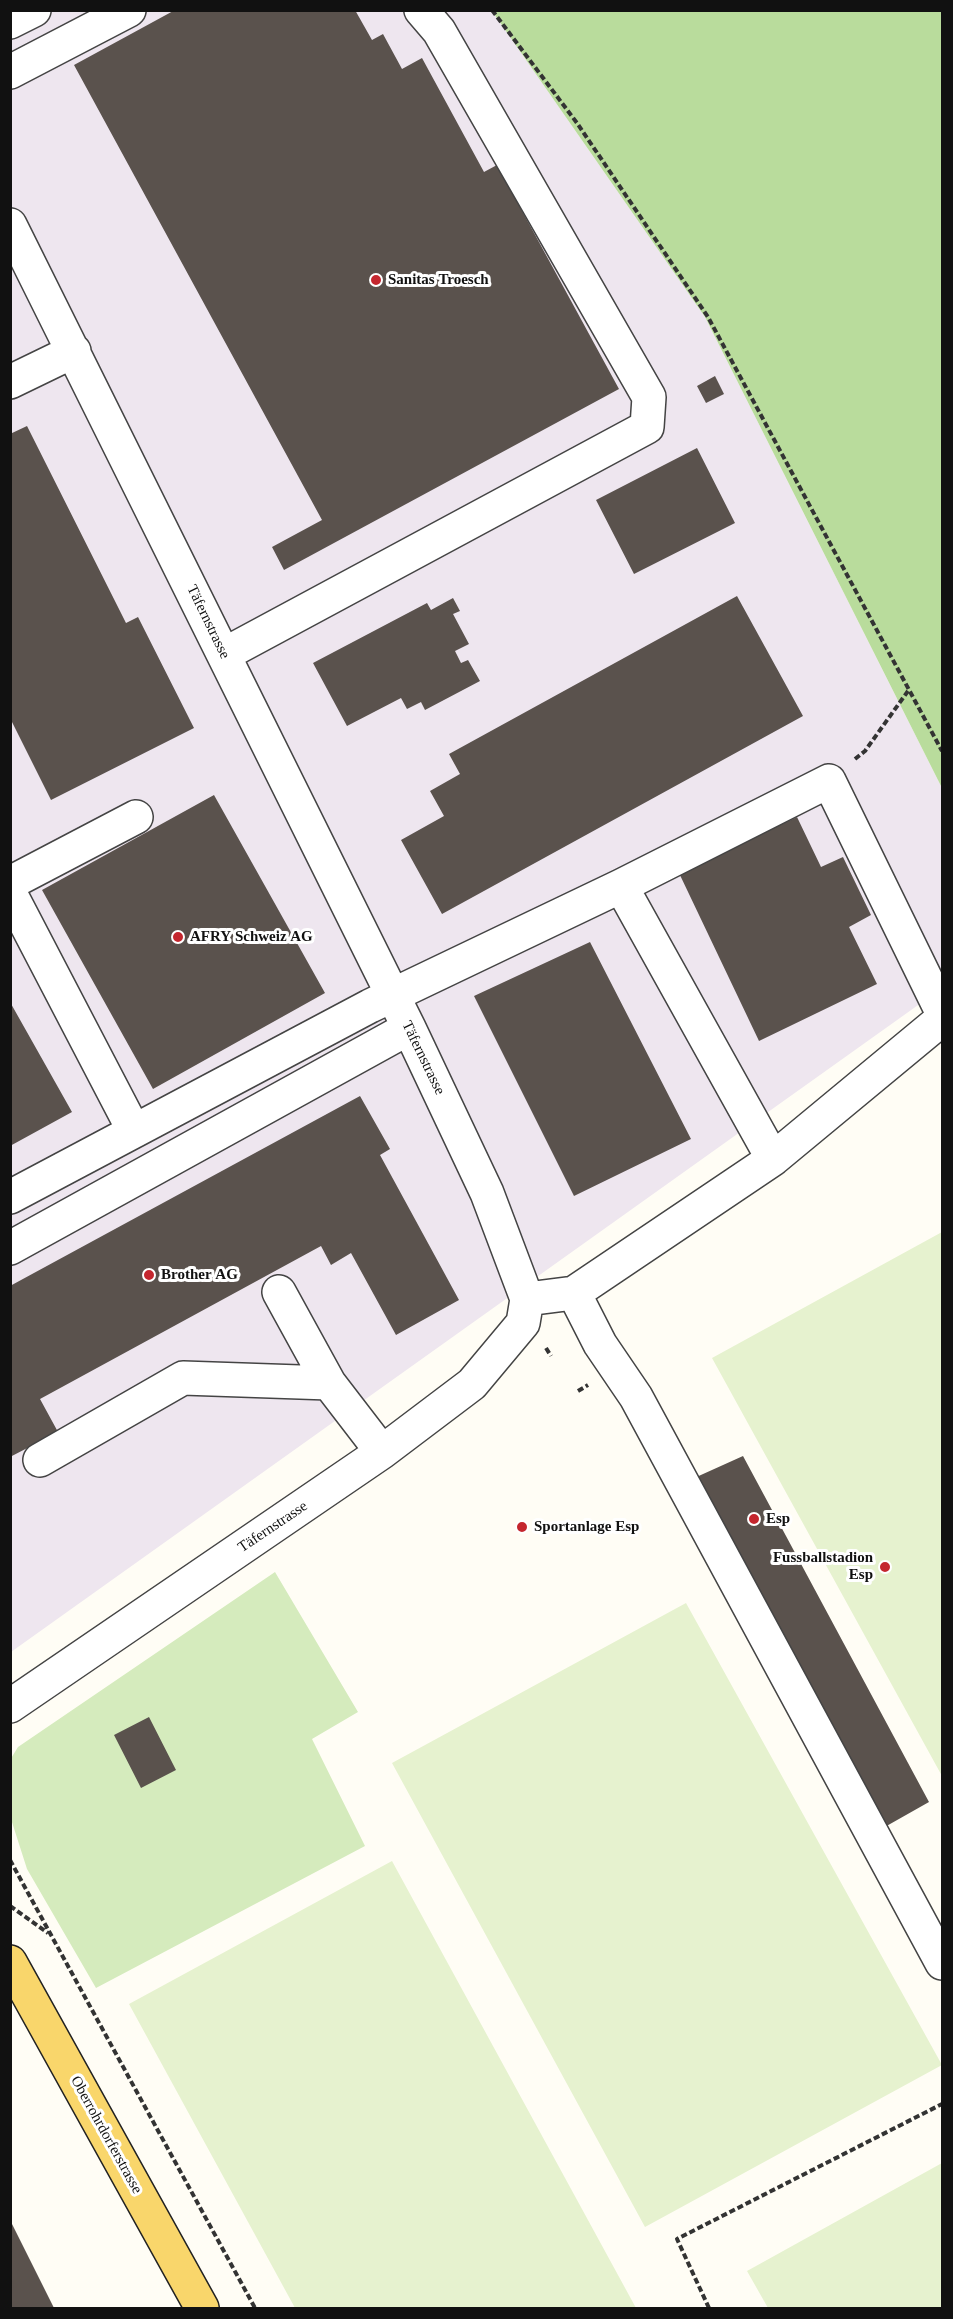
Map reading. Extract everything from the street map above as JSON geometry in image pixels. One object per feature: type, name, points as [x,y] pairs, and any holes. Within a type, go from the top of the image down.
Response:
[{"type":"main road","name":"Oberrohrdorferstrasse","points":[[10,1962],[202,2308]]},
{"type":"street","points":[[10,22],[34,10]]},
{"type":"street","points":[[10,72],[129,10]]},
{"type":"street","points":[[225,654],[647,427],[649,397],[439,31],[421,10]]},
{"type":"street","name":"Täfernstrasse","points":[[10,225],[409,1028],[487,1193],[527,1299],[523,1323],[472,1384],[382,1452],[10,1706]]},
{"type":"street","points":[[10,382],[74,351]]},
{"type":"street","points":[[10,1197],[393,996],[621,886],[828,781],[942,1012]]},
{"type":"street","points":[[10,883],[136,817]]},
{"type":"street","points":[[621,886],[773,1159]]},
{"type":"street","points":[[10,893],[134,1131]]},
{"type":"street","points":[[527,1299],[574,1293],[773,1159],[942,1019]]},
{"type":"street","points":[[10,1248],[409,1028]]},
{"type":"street","points":[[279,1292],[329,1383],[382,1452]]},
{"type":"street","points":[[574,1293],[600,1344],[636,1397],[941,1954]]},
{"type":"street","points":[[40,1460],[183,1378],[329,1383]]},
{"type":"path","points":[[492,10],[577,123],[708,316],[942,751]]},
{"type":"path","points":[[828,781],[865,751],[908,691]]},
{"type":"path","points":[[10,1860],[255,2308]]},
{"type":"path","points":[[10,1906],[49,1933]]},
{"type":"path","points":[[709,2308],[677,2240],[942,2104]]},
{"type":"shaded area","points":[[11,11],[492,11],[705,317],[942,788],[942,988],[11,1652]]},
{"type":"green space","points":[[492,11],[942,11],[942,788],[705,317]]},
{"type":"green space","name":"Fussballstadion Esp","points":[[942,1232],[942,1776],[712,1358]]},
{"type":"green space","points":[[275,1572],[358,1712],[312,1739],[365,1846],[96,1988],[27,1869],[11,1819],[10,1760],[18,1747]]},
{"type":"green space","points":[[686,1603],[942,2065],[645,2227],[392,1763]]},
{"type":"green space","points":[[392,1861],[636,2308],[295,2308],[129,2004]]},
{"type":"green space","points":[[942,2163],[942,2308],[768,2308],[747,2271]]},
{"type":"building","name":"Sanitas Troesch","points":[[175,10],[355,10],[372,40],[383,34],[402,69],[422,58],[484,172],[497,165],[619,389],[284,570],[272,547],[322,520],[74,65]]},
{"type":"building","points":[[715,376],[724,394],[706,403],[697,386]]},
{"type":"building","points":[[27,426],[126,623],[138,617],[194,728],[51,800],[10,718],[10,434]]},
{"type":"building","points":[[697,448],[735,523],[634,574],[596,500]]},
{"type":"building","points":[[737,596],[803,716],[442,914],[401,840],[444,816],[430,791],[460,774],[449,754]]},
{"type":"building","points":[[453,598],[460,611],[453,614],[469,644],[455,651],[461,663],[468,660],[480,681],[425,710],[421,702],[407,709],[401,698],[347,726],[313,663],[427,603],[431,610]]},
{"type":"building","points":[[214,795],[325,993],[153,1089],[42,890]]},
{"type":"building","points":[[797,817],[821,867],[843,857],[871,915],[849,927],[877,984],[759,1041],[679,873]]},
{"type":"building","points":[[590,942],[691,1139],[574,1196],[474,996]]},
{"type":"building","points":[[10,1002],[72,1112],[10,1146]]},
{"type":"building","name":"Brother AG","points":[[360,1096],[390,1149],[380,1155],[459,1300],[396,1335],[351,1253],[331,1265],[321,1246],[40,1399],[58,1432],[10,1457],[10,1286]]},
{"type":"building","points":[[743,1456],[929,1802],[883,1828],[692,1479]]},
{"type":"building","points":[[149,1717],[176,1770],[141,1788],[114,1735]]},
{"type":"building","points":[[10,2220],[54,2308],[10,2308]]},
{"type":"place","name":"Sanitas Troesch","points":[[376,280]]},
{"type":"place","name":"AFRY Schweiz AG","points":[[178,937]]},
{"type":"place","name":"Brother AG","points":[[149,1275]]},
{"type":"place","name":"Esp","points":[[754,1519]]},
{"type":"place","name":"Sportanlage Esp","points":[[522,1527]]},
{"type":"place","name":"Fussballstadion Esp","points":[[885,1567]]}]
